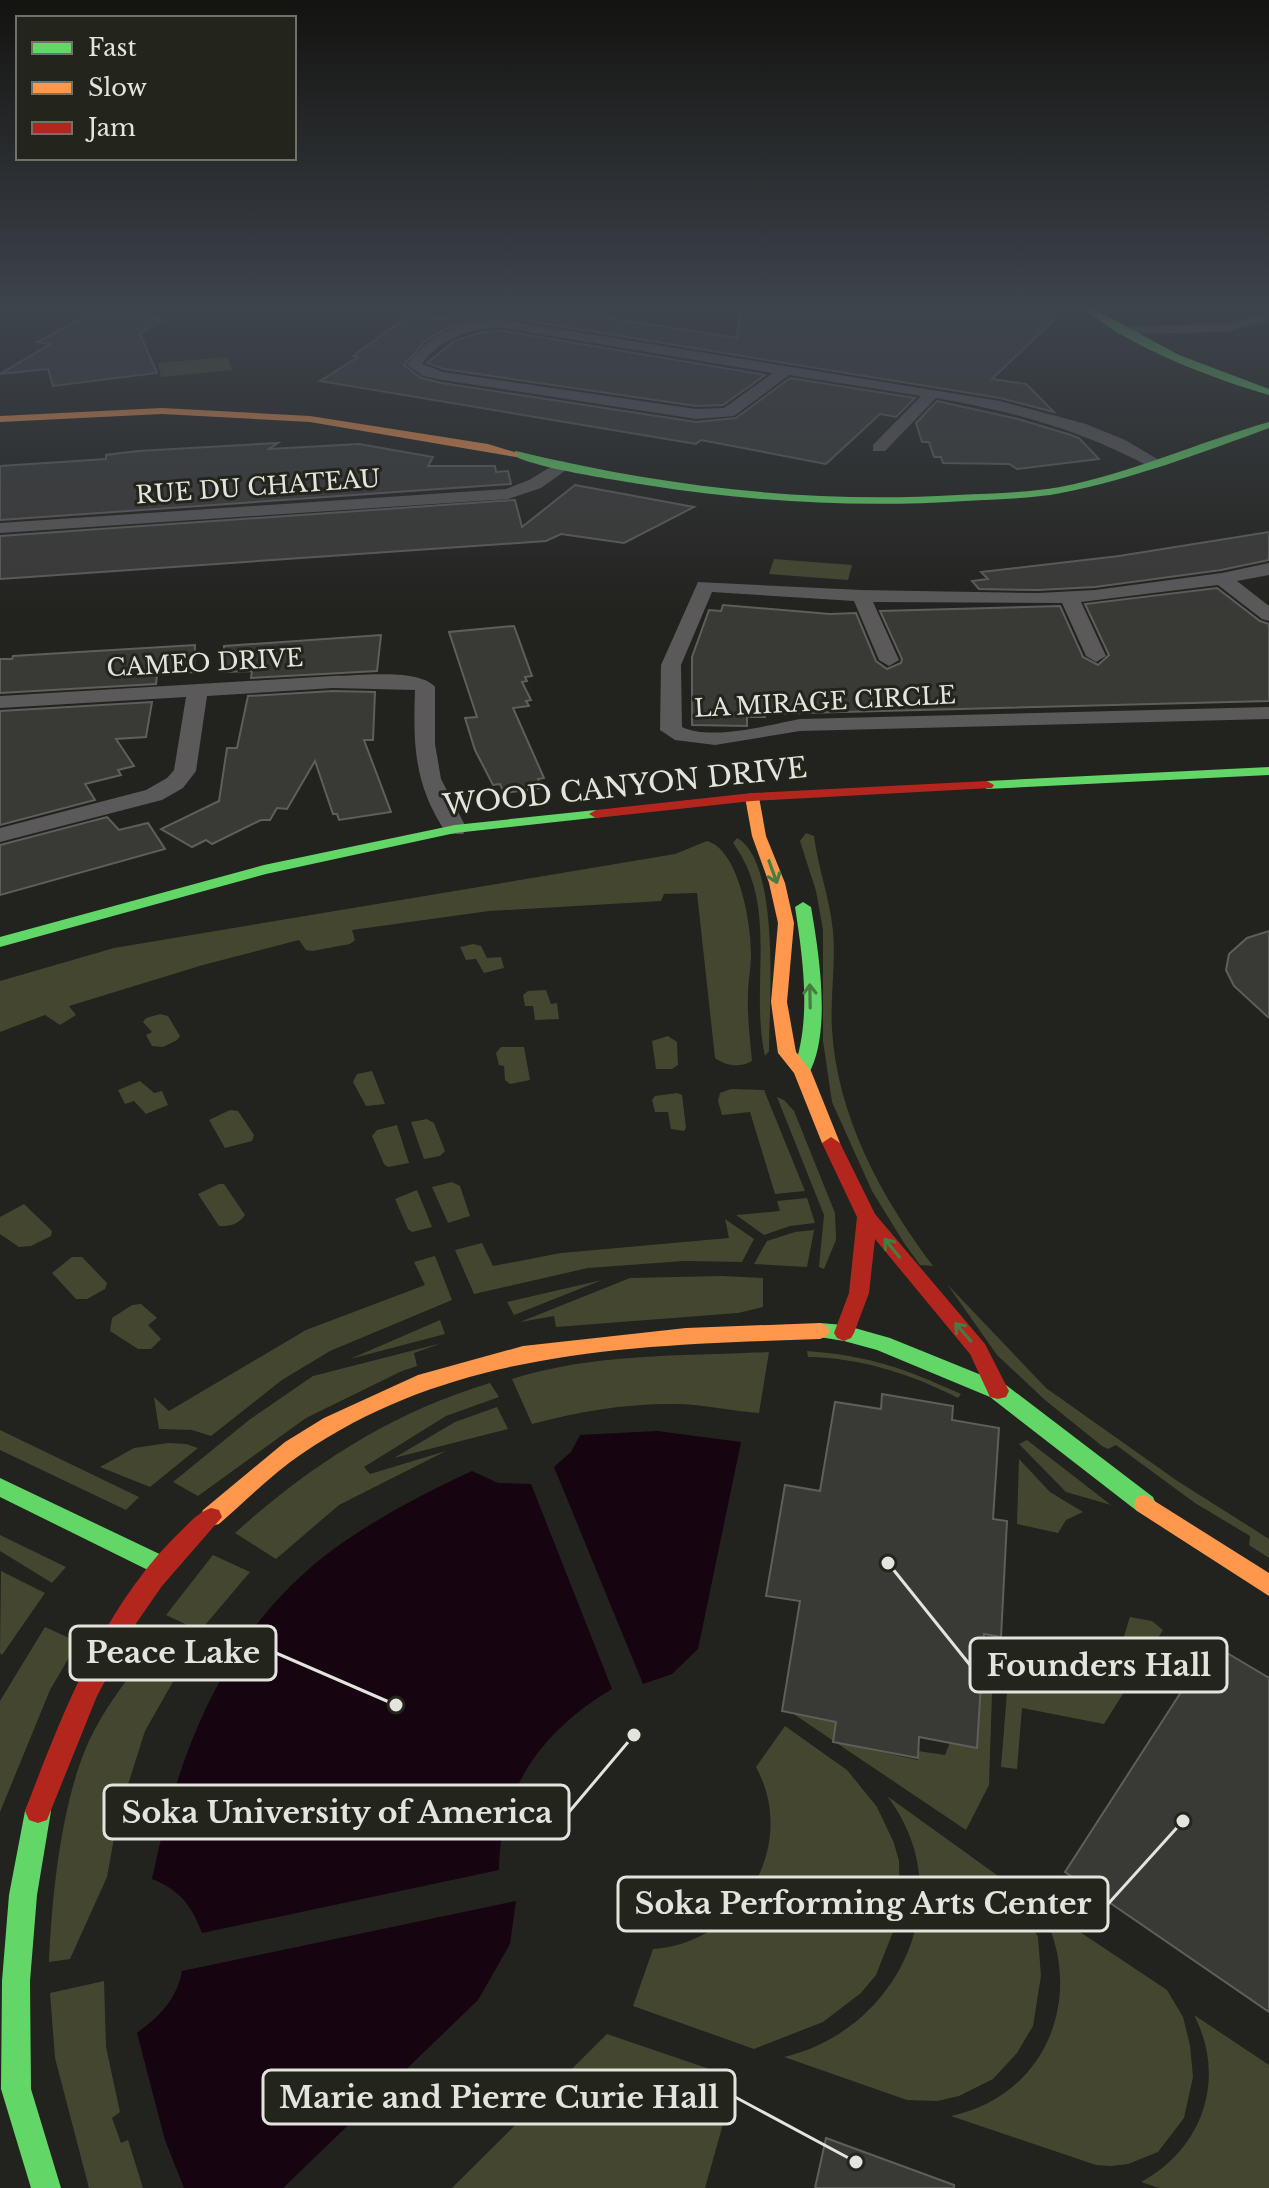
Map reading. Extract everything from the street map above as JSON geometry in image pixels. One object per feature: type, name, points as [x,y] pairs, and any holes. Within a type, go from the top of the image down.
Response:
[{"type":"street","points":[[0,419],[160,411]]},
{"type":"street","points":[[164,411],[276,416],[357,425],[488,447],[560,466],[784,501],[845,503],[931,501],[1059,490],[1156,463],[1269,425]]},
{"type":"street","points":[[677,411],[696,414],[731,411]]},
{"type":"street","points":[[879,448],[915,411]]},
{"type":"street","points":[[1018,411],[1043,416],[1133,449],[1156,463]]},
{"type":"street","name":"RUE DU CHATEAU","points":[[0,528],[508,494],[535,484],[560,466]]},
{"type":"street","name":"LA MIRAGE CIRCLE","points":[[1269,569],[1222,579],[1069,598],[861,596],[705,586],[671,665],[671,730],[684,736],[746,737],[800,725],[1269,713]]},
{"type":"street","points":[[1222,579],[1269,615]]},
{"type":"street","points":[[861,596],[889,660]]},
{"type":"street","points":[[1069,598],[1096,656]]},
{"type":"street","name":"CAMEO DRIVE","points":[[0,702],[333,682],[414,682],[425,687],[424,744],[430,779],[455,829]]},
{"type":"street","points":[[0,835],[154,795],[175,783],[185,771],[198,690]]},
{"type":"street","name":"WOOD CANYON DRIVE","points":[[0,942],[264,870],[455,829],[752,797],[1269,771]]},
{"type":"street","points":[[752,797],[776,828]]},
{"type":"street","points":[[752,797],[759,836],[777,883],[786,923],[779,1002],[787,1053],[802,1071],[840,1166],[867,1217],[978,1350],[998,1391]]},
{"type":"street","points":[[799,892],[807,928],[810,990],[810,1056],[802,1071]]},
{"type":"street","points":[[844,1333],[859,1293],[867,1217]]},
{"type":"street","points":[[46,2188],[16,2089],[16,1981],[23,1895],[37,1813],[63,1743],[108,1651],[162,1566],[197,1529],[293,1448],[332,1424],[418,1383],[523,1354],[590,1345],[796,1330],[844,1333],[883,1344],[998,1391],[1147,1506],[1269,1586]]},
{"type":"street","points":[[0,1487],[162,1566]]},
{"type":"green space","points":[[774,559],[852,565],[848,580],[769,574]]},
{"type":"green space","points":[[806,833],[814,836],[833,931],[832,1029],[836,1061],[852,1124],[880,1184],[933,1266],[920,1265],[904,1243],[872,1191],[832,1102],[823,1041],[823,930],[816,891],[800,841]]},
{"type":"green space","points":[[737,838],[751,852],[761,875],[766,904],[770,936],[770,1002],[769,1051],[765,1056],[761,1029],[760,920],[756,893],[733,843]]},
{"type":"green space","points":[[707,841],[728,858],[741,890],[749,926],[748,1010],[752,1061],[743,1065],[724,1063],[715,1058],[697,893],[664,894],[661,901],[489,911],[352,930],[355,940],[350,944],[312,951],[306,950],[299,940],[203,965],[69,1006],[76,1015],[60,1025],[45,1015],[0,1032],[0,981],[114,948],[675,854]]},
{"type":"green space","points":[[481,946],[487,958],[501,957],[504,968],[484,973],[476,959],[466,960],[460,947]]},
{"type":"green space","points":[[546,990],[551,1004],[557,1003],[559,1019],[535,1020],[533,1006],[525,1006],[523,995],[528,991]]},
{"type":"green space","points":[[160,1014],[168,1016],[180,1036],[163,1047],[152,1046],[146,1035],[152,1032],[143,1022]]},
{"type":"green space","points":[[668,1036],[677,1042],[678,1065],[672,1069],[656,1069],[652,1041]]},
{"type":"green space","points":[[501,1047],[524,1047],[530,1080],[510,1084],[505,1080],[504,1066],[499,1065],[496,1053]]},
{"type":"green space","points":[[372,1071],[385,1104],[366,1106],[353,1082],[357,1074]]},
{"type":"green space","points":[[140,1081],[154,1093],[162,1091],[168,1105],[146,1114],[134,1101],[125,1104],[118,1090]]},
{"type":"green space","points":[[731,1089],[764,1090],[805,1191],[775,1194],[750,1112],[722,1115],[718,1101],[720,1093]]},
{"type":"green space","points":[[682,1095],[684,1131],[671,1129],[668,1112],[655,1112],[652,1100],[655,1096]]},
{"type":"green space","points":[[777,1097],[794,1111],[835,1213],[836,1240],[824,1269],[819,1267],[824,1215]]},
{"type":"green space","points":[[230,1110],[238,1111],[254,1135],[252,1141],[225,1148],[209,1120]]},
{"type":"green space","points":[[427,1119],[434,1123],[445,1151],[440,1156],[424,1159],[411,1122]]},
{"type":"green space","points":[[397,1125],[409,1163],[388,1167],[372,1136],[377,1130]]},
{"type":"green space","points":[[452,1182],[460,1186],[470,1216],[448,1223],[432,1187]]},
{"type":"green space","points":[[224,1184],[245,1215],[234,1224],[219,1226],[198,1194]]},
{"type":"green space","points":[[417,1190],[432,1227],[412,1232],[395,1199]]},
{"type":"green space","points":[[807,1198],[815,1223],[790,1226],[764,1235],[736,1215],[780,1211],[777,1201]]},
{"type":"green space","points":[[24,1204],[52,1231],[51,1236],[31,1246],[19,1247],[0,1234],[0,1217]]},
{"type":"green space","points":[[725,1219],[754,1239],[742,1262],[684,1261],[588,1268],[474,1294],[455,1250],[482,1243],[493,1266],[561,1253],[729,1238]]},
{"type":"green space","points":[[814,1230],[807,1267],[754,1264],[767,1241]]},
{"type":"green space","points":[[435,1256],[452,1300],[330,1351],[282,1380],[211,1436],[192,1430],[159,1429],[154,1397],[169,1411],[306,1330],[425,1285],[414,1262]]},
{"type":"green space","points":[[72,1257],[82,1257],[107,1283],[105,1289],[87,1299],[76,1299],[52,1273]]},
{"type":"green space","points":[[630,1278],[763,1278],[763,1307],[738,1313],[556,1327],[554,1316],[520,1322]]},
{"type":"green space","points":[[602,1280],[514,1315],[507,1302]]},
{"type":"green space","points":[[947,1284],[1046,1388],[1176,1480],[1269,1539],[1269,1558],[1249,1545],[1250,1536],[1195,1503],[1116,1445],[1108,1449],[1102,1446],[1045,1400],[997,1355]]},
{"type":"green space","points":[[141,1304],[157,1318],[148,1325],[161,1339],[151,1349],[138,1349],[110,1331],[112,1318],[132,1305]]},
{"type":"green space","points":[[440,1320],[445,1334],[350,1359]]},
{"type":"green space","points":[[442,1343],[414,1353],[417,1366],[306,1418],[198,1496],[173,1482],[249,1420],[313,1376]]},
{"type":"green space","points":[[807,1351],[850,1356],[886,1365],[961,1394],[958,1398],[904,1375],[866,1364],[808,1357]]},
{"type":"green space","points":[[769,1352],[759,1413],[660,1404],[623,1406],[532,1424],[512,1379],[607,1360]]},
{"type":"green space","points":[[490,1383],[499,1397],[446,1416],[364,1467],[370,1474],[446,1451],[339,1505],[276,1559],[235,1533],[293,1485],[354,1443],[420,1409]]},
{"type":"green space","points":[[497,1407],[508,1429],[394,1458],[455,1422]]},
{"type":"green space","points":[[0,1430],[139,1497],[126,1510],[0,1450]]},
{"type":"green space","points":[[1027,1440],[1111,1505],[1066,1492],[1019,1444]]},
{"type":"green space","points":[[168,1443],[198,1448],[150,1487],[100,1467],[134,1448]]},
{"type":"green space","points":[[1019,1459],[1050,1492],[1083,1512],[1066,1520],[1058,1533],[1017,1524]]},
{"type":"green space","points":[[0,1535],[66,1567],[52,1583],[0,1551]]},
{"type":"green space","points":[[213,1555],[250,1572],[200,1631],[166,1615]]},
{"type":"green space","points":[[1,1571],[45,1593],[2,1655],[0,1653]]},
{"type":"green space","points":[[1130,1617],[1152,1621],[1163,1630],[1104,1724],[1022,1708],[1017,1769],[1001,1767],[1009,1667],[1021,1670],[1023,1640],[1061,1642],[1074,1662],[1096,1671],[1114,1659]]},
{"type":"green space","points":[[45,1627],[78,1642],[50,1690],[0,1812],[0,1701]]},
{"type":"green space","points":[[153,1642],[187,1657],[145,1731],[118,1816],[107,1877],[70,1959],[49,1962],[56,1874],[74,1781],[95,1729]]},
{"type":"green space","points":[[982,1660],[993,1663],[989,1785],[966,1830],[836,1742],[918,1760],[918,1751],[945,1755]]},
{"type":"green space","points":[[792,1713],[836,1722],[834,1741]]},
{"type":"green space","points":[[785,1726],[847,1770],[877,1807],[899,1861],[900,1914],[876,1975],[861,1993],[823,2022],[754,2049],[633,2006],[653,1949],[684,1943],[712,1929],[736,1910],[754,1885],[766,1858],[770,1828],[768,1797],[756,1767]]},
{"type":"green space","points":[[887,1796],[1008,1883],[1038,1937],[1041,1976],[1033,2026],[1017,2053],[993,2079],[959,2096],[937,2101],[907,2100],[784,2057],[825,2042],[859,2019],[887,1989],[907,1954],[918,1915],[919,1875],[909,1835]]},
{"type":"green space","points":[[1038,1904],[1167,1990],[1183,2017],[1193,2077],[1184,2118],[1158,2152],[1128,2164],[1096,2165],[951,2116],[986,2104],[1014,2086],[1036,2062],[1051,2034],[1059,2002],[1060,1970],[1053,1936]]},
{"type":"green space","points":[[104,1981],[106,2047],[120,2112],[112,2118],[121,2143],[128,2140],[143,2188],[89,2188],[55,2058],[50,1993]]},
{"type":"green space","points":[[1194,2015],[1269,2065],[1269,2188],[1159,2188],[1141,2182],[1180,2151],[1194,2131],[1203,2110],[1208,2087],[1208,2063],[1204,2039]]},
{"type":"green space","points":[[607,2034],[736,2078],[705,2188],[452,2188]]},
{"type":"shaded area","points":[[657,1431],[741,1442],[698,1649],[672,1674],[643,1684],[554,1467],[571,1452],[580,1435]]},
{"type":"shaded area","points":[[472,1471],[498,1483],[531,1484],[612,1689],[566,1723],[546,1742],[530,1764],[507,1813],[499,1870],[202,1933],[184,1900],[152,1879],[163,1831],[193,1738],[237,1652],[265,1614],[299,1578],[338,1546],[403,1506]]},
{"type":"shaded area","points":[[516,1901],[510,1944],[478,2000],[283,2188],[184,2188],[165,2140],[137,2033],[166,2006],[176,1990],[182,1971]]},
{"type":"building","points":[[500,411],[625,411],[696,422],[736,418],[745,411],[902,411],[896,417],[880,414],[826,464],[701,440],[696,444]]},
{"type":"building","points":[[927,411],[982,411],[1079,438],[1099,459],[1017,469],[1009,464],[943,463],[941,457],[934,457],[929,442],[922,442],[916,423]]},
{"type":"building","points":[[278,443],[269,449],[359,444],[433,457],[428,466],[495,466],[496,472],[508,471],[511,484],[0,520],[0,466],[106,459],[106,455],[138,451]]},
{"type":"building","points":[[575,485],[694,507],[624,543],[561,534],[546,541],[0,579],[0,536],[515,500],[522,527]]},
{"type":"building","points":[[1269,532],[1269,560],[1221,570],[1095,587],[1038,590],[979,589],[972,581],[988,579],[981,572],[1119,556]]},
{"type":"building","points":[[1217,588],[1260,621],[1269,624],[1269,701],[765,714],[765,717],[747,717],[747,726],[692,725],[692,657],[709,610],[721,611],[723,605],[830,614],[856,613],[876,661],[887,669],[901,663],[902,659],[880,611],[1060,606],[1083,657],[1098,665],[1109,655],[1085,604]]},
{"type":"building","points":[[514,626],[532,676],[525,677],[527,681],[522,682],[531,700],[526,701],[529,706],[513,708],[544,778],[538,779],[542,788],[504,793],[500,784],[493,785],[475,750],[465,718],[477,717],[449,632]]},
{"type":"building","points":[[381,635],[377,671],[251,678],[252,671],[223,672],[224,646]]},
{"type":"building","points":[[195,645],[194,672],[157,675],[156,684],[0,693],[0,659]]},
{"type":"building","points":[[375,692],[373,740],[364,740],[391,812],[339,820],[337,814],[333,814],[315,761],[287,809],[277,808],[270,820],[261,820],[212,844],[206,840],[192,847],[161,829],[219,801],[227,748],[237,748],[248,696]]},
{"type":"building","points":[[152,702],[146,737],[116,739],[134,766],[118,770],[121,775],[85,784],[95,800],[0,825],[0,711]]},
{"type":"building","points":[[107,817],[119,830],[148,823],[165,849],[0,895],[0,845]]},
{"type":"building","points":[[1269,931],[1269,1018],[1234,986],[1226,970],[1229,954],[1247,938]]},
{"type":"building","points":[[882,1394],[953,1406],[952,1420],[999,1428],[993,1519],[1007,1521],[1001,1637],[984,1634],[977,1748],[919,1737],[918,1758],[833,1742],[836,1722],[782,1711],[800,1601],[766,1596],[785,1485],[820,1491],[835,1402],[881,1409]]},
{"type":"building","points":[[1212,1644],[1269,1678],[1269,2012],[1065,1872]]},
{"type":"building","points":[[826,2138],[954,2185],[954,2188],[815,2188]]},
{"type":"traffic: fast","points":[[516,454],[688,489],[805,500],[922,501],[1060,490],[1139,470],[1269,425]]},
{"type":"traffic: fast","points":[[987,785],[1269,771]]},
{"type":"traffic: fast","points":[[0,942],[264,870],[455,829],[596,814]]},
{"type":"traffic: fast","points":[[802,1071],[807,1057],[812,1015],[803,907]]},
{"type":"traffic: fast","points":[[820,1331],[844,1333],[883,1344],[998,1391],[1145,1504]]},
{"type":"traffic: fast","points":[[0,1487],[162,1566]]},
{"type":"traffic: fast","points":[[38,1811],[23,1895],[16,1981],[16,2089],[46,2188]]},
{"type":"traffic: slow","points":[[0,419],[160,411]]},
{"type":"traffic: slow","points":[[164,411],[310,419],[516,454]]},
{"type":"traffic: slow","points":[[752,797],[759,836],[777,883],[786,923],[779,1002],[787,1053],[802,1071],[831,1143]]},
{"type":"traffic: slow","points":[[211,1517],[293,1448],[332,1424],[418,1383],[523,1354],[686,1336],[820,1331]]},
{"type":"traffic: slow","points":[[1145,1504],[1269,1586]]},
{"type":"traffic: jam","points":[[596,814],[752,797],[987,785]]},
{"type":"traffic: jam","points":[[831,1143],[867,1217],[978,1350],[998,1391]]},
{"type":"traffic: jam","points":[[844,1333],[859,1293],[867,1217]]},
{"type":"traffic: jam","points":[[38,1811],[69,1732],[107,1652],[153,1579],[211,1517]]},
{"type":"place","name":"Founders Hall","points":[[888,1563]]},
{"type":"place","name":"Peace Lake","points":[[396,1705]]},
{"type":"place","name":"Soka University of America","points":[[634,1735]]},
{"type":"place","name":"Soka Performing Arts Center","points":[[1183,1821]]},
{"type":"place","name":"Marie and Pierre Curie Hall","points":[[856,2162]]}]
